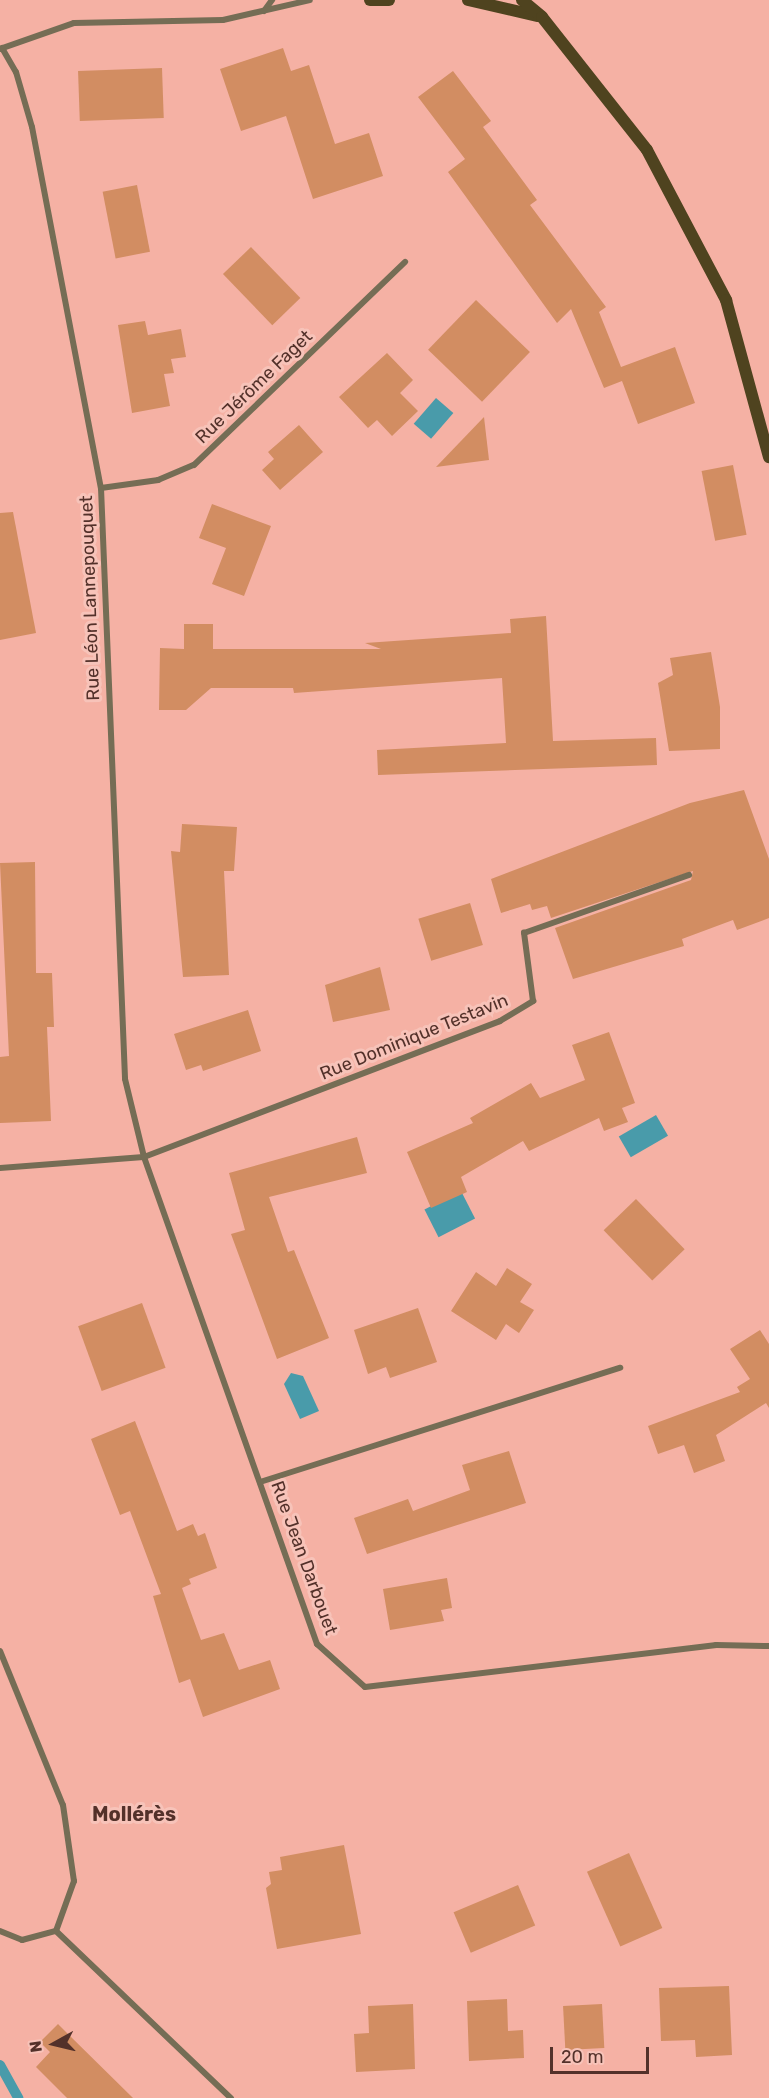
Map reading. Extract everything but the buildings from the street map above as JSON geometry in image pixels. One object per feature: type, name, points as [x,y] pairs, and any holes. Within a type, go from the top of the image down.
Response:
[{"type":"main road","points":[[370,0],[389,0]]},
{"type":"main road","points":[[468,0],[542,17]]},
{"type":"main road","points":[[522,0],[542,17],[647,150],[726,300],[764,422],[769,457]]},
{"type":"street","points":[[264,11],[272,0]]},
{"type":"street","points":[[1,49],[74,23],[223,20],[310,0]]},
{"type":"street","name":"Rue Léon Lannepouquet","points":[[1,49],[16,72],[32,127],[101,488],[125,1079],[144,1157]]},
{"type":"street","name":"Rue Jérôme Faget","points":[[101,488],[158,480],[195,465],[405,262]]},
{"type":"street","name":"Rue Dominique Testavin","points":[[144,1157],[500,1021],[533,1002],[524,933],[689,875]]},
{"type":"street","points":[[0,1168],[144,1157]]},
{"type":"street","name":"Rue Jean Darbouet","points":[[144,1157],[317,1644],[365,1687],[716,1644],[769,1646]]},
{"type":"street","points":[[260,1482],[620,1368]]},
{"type":"street","points":[[0,1651],[63,1805],[74,1881],[56,1931]]},
{"type":"street","points":[[0,1931],[22,1940],[56,1931]]},
{"type":"street","points":[[56,1931],[231,2098]]},
{"type":"water","points":[[436,398],[453,413],[431,439],[414,424]]},
{"type":"water","points":[[656,1115],[668,1136],[631,1157],[619,1136]]},
{"type":"water","points":[[461,1191],[475,1219],[439,1237],[424,1210]]},
{"type":"water","points":[[291,1373],[303,1376],[319,1411],[300,1419],[284,1384]]},
{"type":"waterway","points":[[0,2065],[18,2098]]},
{"type":"district","name":"Mollérès","points":[[134,1814]]}]
